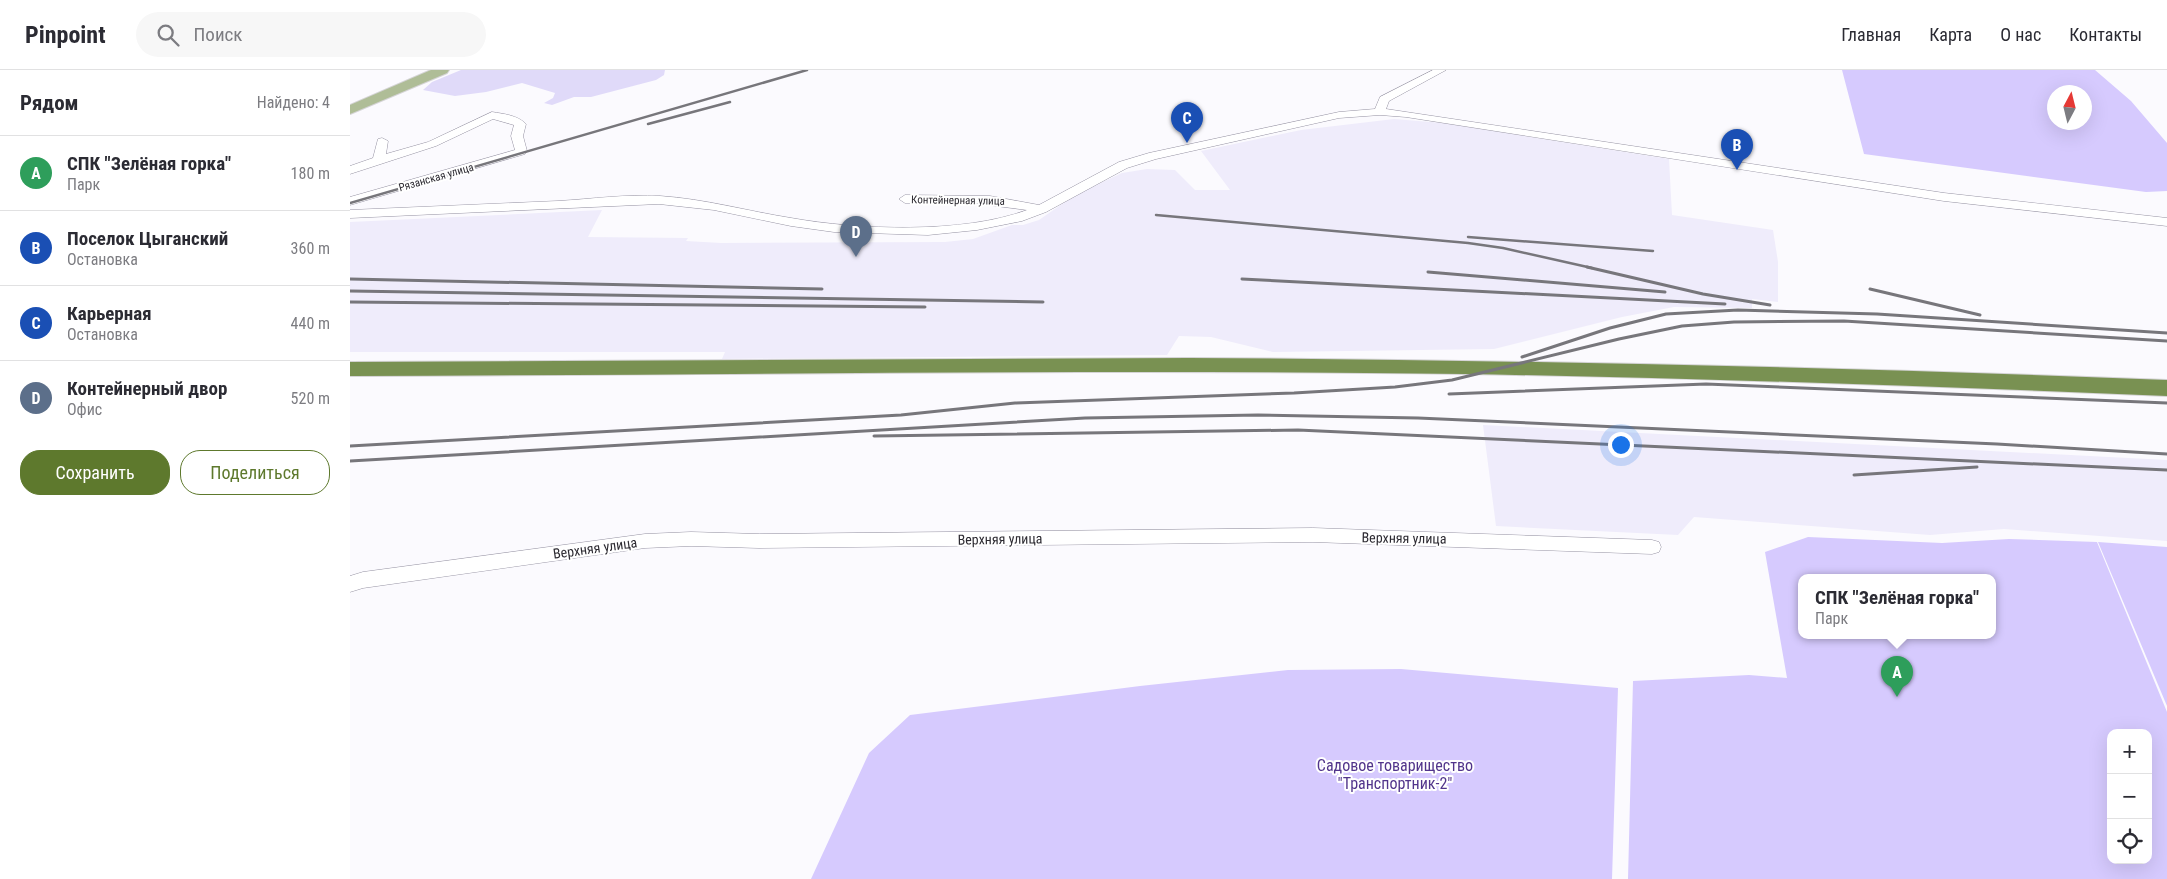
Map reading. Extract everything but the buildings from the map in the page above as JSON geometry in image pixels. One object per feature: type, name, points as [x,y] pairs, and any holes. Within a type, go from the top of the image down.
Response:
[{"type":"highway","points":[[350,368],[1466,367],[1520,370],[1995,381],[2167,388]]},
{"type":"main road","points":[[350,110],[442,70]]},
{"type":"street","points":[[1380,112],[1384,99],[1441,70]]},
{"type":"street","points":[[350,214],[659,200],[714,206],[792,222],[834,228],[928,231],[1017,218],[1041,209],[1123,165],[1152,156],[1339,115],[1380,112],[1415,115],[1944,197],[2167,222]]},
{"type":"street","name":"Рязанская улица","points":[[350,201],[521,151],[517,136],[520,124],[495,115],[432,144],[379,160]]},
{"type":"street","points":[[350,170],[379,160],[382,141]]},
{"type":"street","name":"Контейнерная улица","points":[[905,199],[954,198],[1012,201],[1041,209]]},
{"type":"street","name":"Верхняя улица","points":[[350,584],[363,580],[635,543],[691,539],[759,541],[1313,535],[1652,547]]},
{"type":"shaded area","points":[[461,70],[665,70],[664,75],[656,80],[591,97],[574,97],[552,105],[544,103],[553,98],[555,93],[522,83],[486,92],[455,96],[423,90],[432,82]]},
{"type":"shaded area","points":[[1394,119],[1443,123],[1669,159],[1672,215],[1773,230],[1778,262],[1778,302],[1752,299],[1752,308],[1674,307],[1622,317],[1494,349],[1273,352],[1211,337],[1179,336],[1167,355],[722,359],[725,352],[350,352],[350,222],[602,210],[588,237],[688,238],[686,241],[721,243],[945,242],[973,239],[1012,225],[1023,225],[1039,220],[1075,195],[1122,173],[1147,169],[1175,170],[1195,190],[1230,190],[1201,151],[1301,130]]},
{"type":"shaded area","points":[[1483,425],[2167,460],[2167,541],[2004,529],[1930,535],[1694,517],[1678,535],[1496,526]]},
{"type":"green space","points":[[1842,70],[2095,70],[2131,101],[2167,143],[2167,191],[2146,192],[1864,154]]},
{"type":"green space","points":[[1808,537],[1942,543],[2009,539],[2097,542],[2167,712],[2167,879],[1628,879],[1633,681],[1749,675],[1787,678],[1765,552]]},
{"type":"green space","points":[[2098,542],[2167,547],[2167,706]]},
{"type":"green space","name":"Садовое товарищество \"Транспортник-2\"","points":[[1401,669],[1618,688],[1612,879],[811,879],[869,753],[910,715],[1140,686],[1288,670]]},
{"type":"railway","points":[[350,203],[807,70]]},
{"type":"railway","points":[[648,124],[730,102]]},
{"type":"railway","points":[[1156,215],[1468,243],[1503,248],[1592,268]]},
{"type":"railway","points":[[1468,237],[1653,251]]},
{"type":"railway","points":[[1587,267],[1703,294],[1770,305]]},
{"type":"railway","points":[[1428,272],[1665,292]]},
{"type":"railway","points":[[350,279],[822,289]]},
{"type":"railway","points":[[1242,279],[1725,304]]},
{"type":"railway","points":[[1870,289],[1980,315]]},
{"type":"railway","points":[[350,291],[1043,302]]},
{"type":"railway","points":[[350,302],[925,307]]},
{"type":"railway","points":[[1522,357],[1610,328],[1666,314],[1738,310],[1877,314],[2167,333]]},
{"type":"railway","points":[[350,446],[901,415],[1015,403],[1294,393],[1395,387],[1452,380],[1619,339],[1682,326],[1734,322],[1844,321],[2167,341]]},
{"type":"railway","points":[[1449,394],[1706,384],[2167,403]]},
{"type":"railway","points":[[350,461],[1085,418],[1258,415],[1418,418],[1997,444],[2167,454]]},
{"type":"railway","points":[[874,436],[1298,430],[2167,470]]},
{"type":"railway","points":[[1854,475],[1977,467]]},
{"type":"place","name":"Карьерная","points":[[1187,143]]},
{"type":"place","name":"Поселок Цыганский","points":[[1737,170]]},
{"type":"place","name":"Контейнерный двор","points":[[856,257]]},
{"type":"place","name":"СПК \"Зелёная горка\"","points":[[1897,697]]}]
